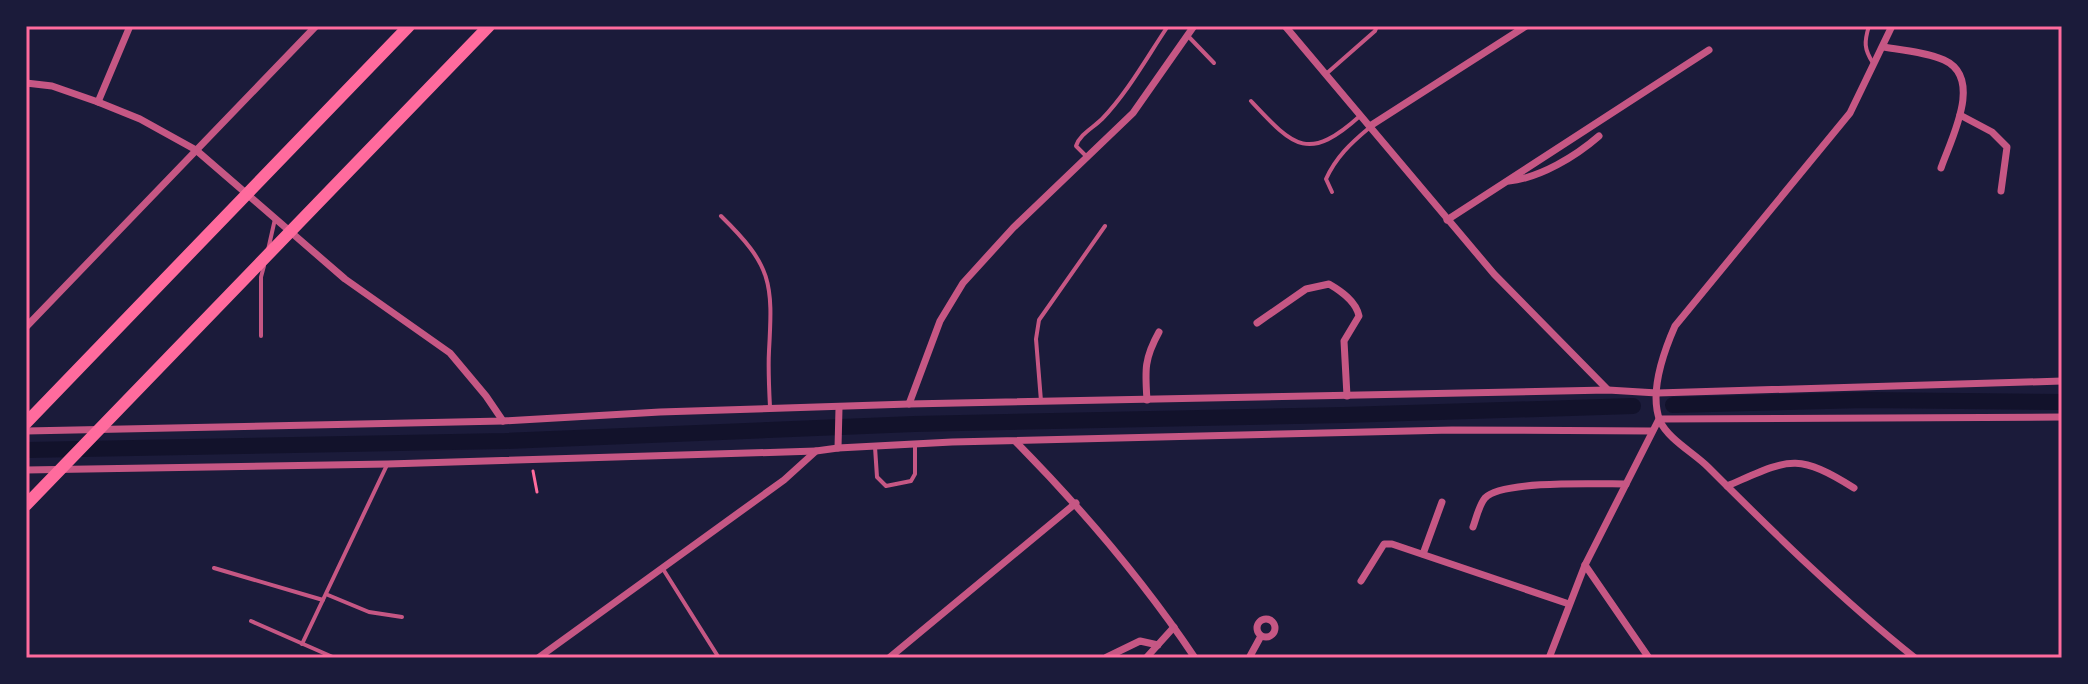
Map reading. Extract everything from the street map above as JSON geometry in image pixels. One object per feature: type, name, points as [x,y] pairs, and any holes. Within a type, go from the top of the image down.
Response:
[{"type":"highway","points":[[26,423],[409,26]]},
{"type":"highway","points":[[26,505],[489,26]]},
{"type":"street","points":[[98,102],[130,26]]},
{"type":"street","points":[[26,327],[316,26]]},
{"type":"street","points":[[909,404],[940,321],[963,283],[1013,228],[1133,113],[1194,26]]},
{"type":"street","points":[[1285,26],[1494,274],[1608,390]]},
{"type":"street","points":[[1370,126],[1526,26]]},
{"type":"street","points":[[1892,26],[1850,113],[1675,326],[1666,346],[1657,393],[1659,419],[1667,430],[1835,591],[1915,658]]},
{"type":"street","points":[[1883,47],[1934,57],[1957,69],[1964,83],[1963,106],[1941,168]]},
{"type":"street","points":[[1447,220],[1709,50]]},
{"type":"street","points":[[26,83],[52,86],[98,102],[140,119],[196,150],[345,279],[450,353],[503,421]]},
{"type":"street","points":[[1960,115],[1992,132],[2007,147],[2001,191]]},
{"type":"street","points":[[1507,181],[1532,177],[1570,158],[1599,136]]},
{"type":"street","points":[[1257,323],[1306,289],[1329,284],[1339,290],[1358,309],[1359,316],[1344,341],[1347,396]]},
{"type":"street","points":[[1147,400],[1147,352],[1159,332]]},
{"type":"street","points":[[26,431],[503,421],[660,412],[909,404],[1041,404],[1608,390],[1657,393],[2062,381]]},
{"type":"street","points":[[839,408],[839,444]]},
{"type":"street","points":[[1659,419],[2062,417]]},
{"type":"street","points":[[1549,658],[1585,565],[1659,419]]},
{"type":"street","points":[[26,470],[388,464],[816,451],[839,444],[875,447],[1452,430],[1651,431]]},
{"type":"street","points":[[1016,442],[1076,503],[1195,658]]},
{"type":"street","points":[[538,658],[784,480],[816,451]]},
{"type":"street","points":[[1727,486],[1787,462],[1806,463],[1827,471],[1854,488]]},
{"type":"street","points":[[1473,527],[1483,499],[1495,491],[1522,486],[1626,484]]},
{"type":"street","points":[[1423,554],[1442,502]]},
{"type":"street","points":[[889,658],[1076,503]]},
{"type":"street","points":[[1361,581],[1384,544],[1392,544],[1569,604]]},
{"type":"street","points":[[1585,565],[1649,658]]},
{"type":"street","points":[[1146,658],[1174,627]]},
{"type":"street","points":[[1249,658],[1261,636]]},
{"type":"street","points":[[1107,657],[1140,641],[1158,645]]},
{"type":"lane","points":[[1088,158],[1076,146],[1077,140],[1102,119],[1168,26]]},
{"type":"lane","points":[[1326,74],[1377,26]]},
{"type":"lane","points":[[1869,26],[1864,41],[1865,50],[1874,65]]},
{"type":"lane","points":[[1188,36],[1214,63]]},
{"type":"lane","points":[[1251,101],[1283,135],[1308,146],[1341,133],[1361,115]]},
{"type":"lane","points":[[1332,192],[1326,179],[1332,165],[1370,126]]},
{"type":"lane","points":[[721,216],[745,239],[756,256],[771,293],[770,410]]},
{"type":"lane","points":[[261,336],[261,277],[276,217]]},
{"type":"lane","points":[[1041,404],[1036,339],[1039,320],[1105,226]]},
{"type":"lane","points":[[875,447],[877,477],[886,486],[911,481],[915,474],[915,445]]},
{"type":"lane","points":[[302,644],[388,464]]},
{"type":"lane","points":[[214,568],[324,601]]},
{"type":"lane","points":[[663,569],[719,658]]},
{"type":"lane","points":[[328,595],[369,612],[402,617]]},
{"type":"lane","points":[[251,621],[335,658]]},
{"type":"path","points":[[532,459],[537,492]]},
{"type":"waterway","points":[[1673,405],[1865,400],[2062,402]]},
{"type":"waterway","points":[[26,450],[505,441],[914,424],[1633,406]]}]
